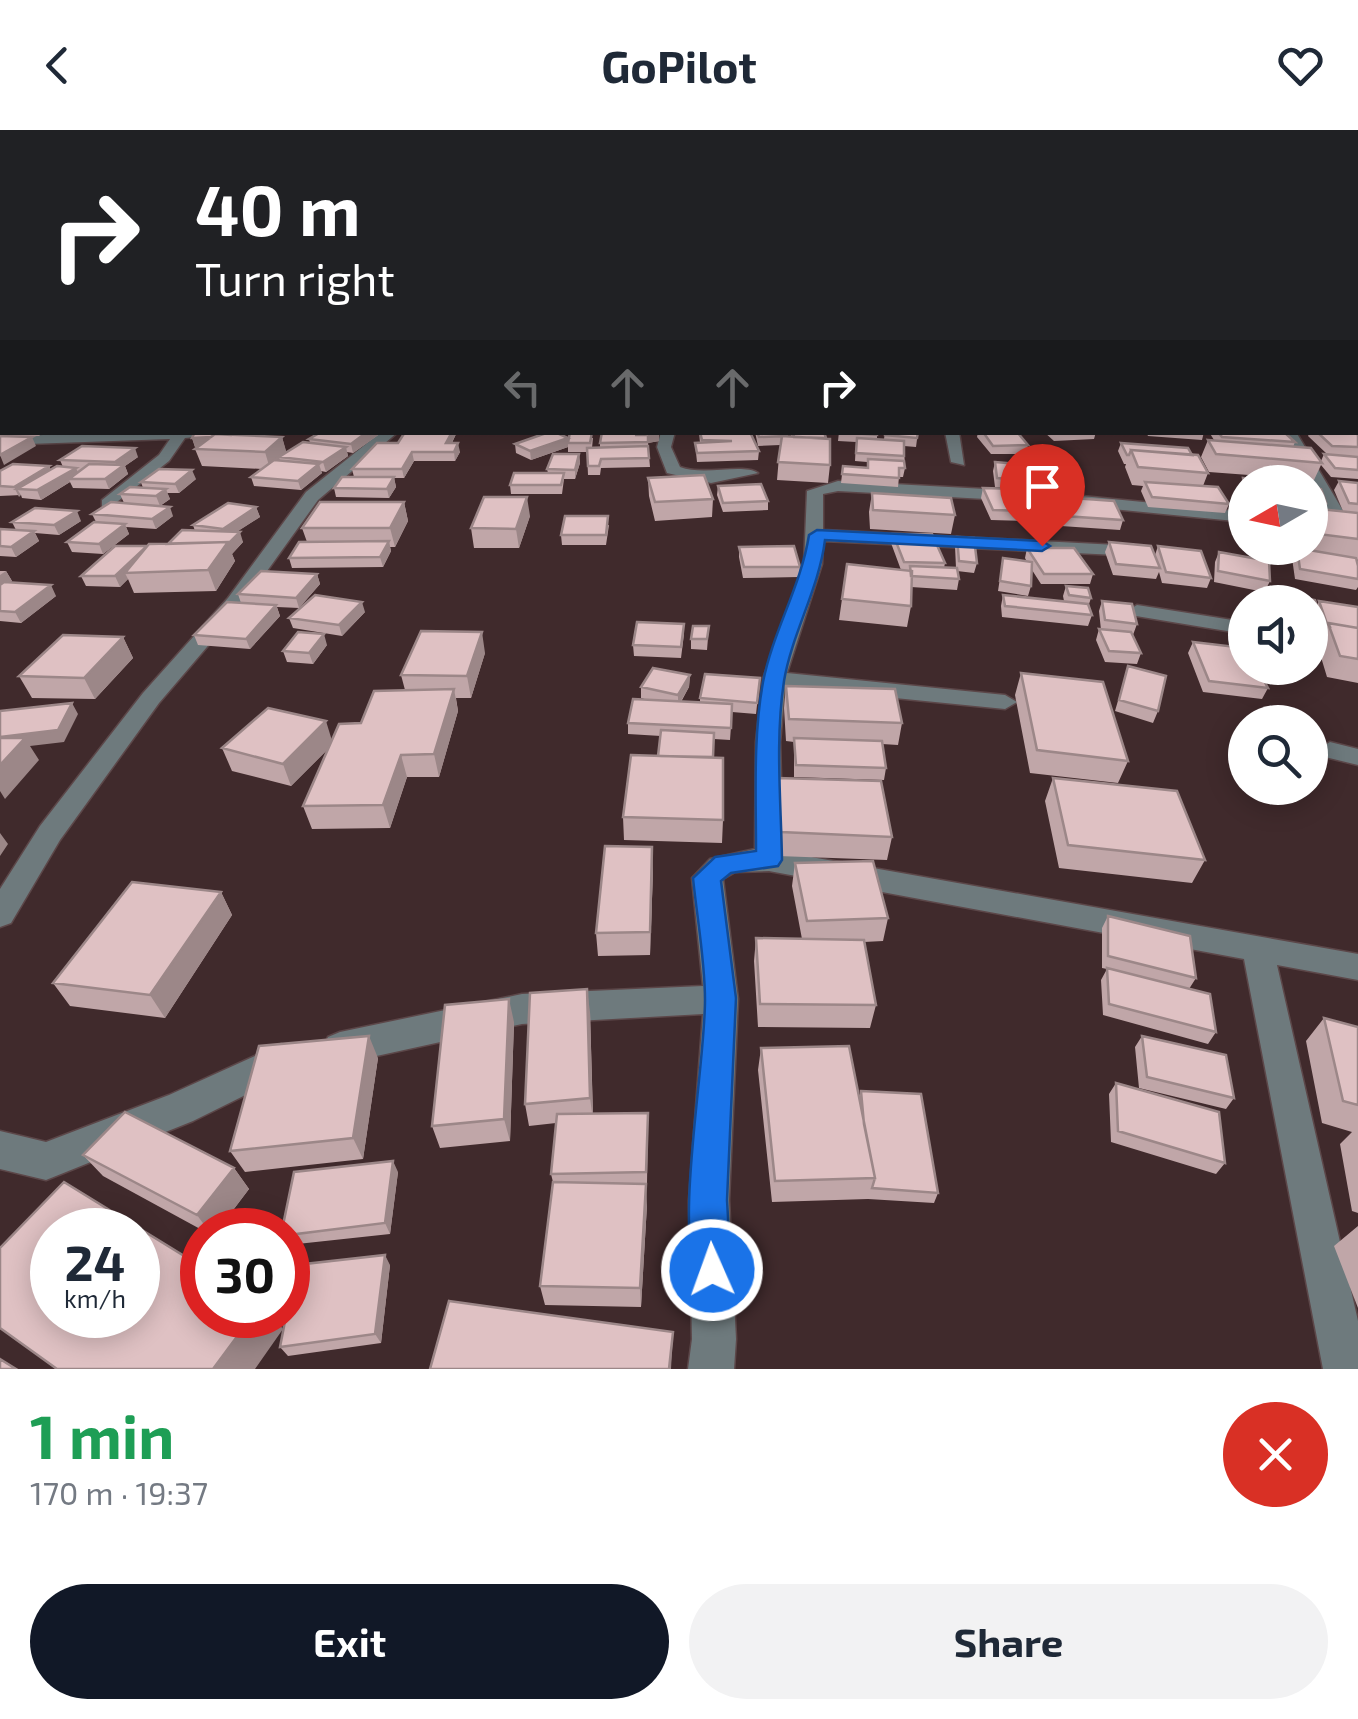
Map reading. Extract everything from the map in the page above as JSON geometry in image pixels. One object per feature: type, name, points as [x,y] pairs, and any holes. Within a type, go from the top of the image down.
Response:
[{"type":"street","points":[[0,440],[201,435]]},
{"type":"street","points":[[0,915],[50,833],[151,698],[236,602],[312,496],[387,435]]},
{"type":"street","points":[[667,435],[664,447],[674,470],[694,479],[712,480],[750,473]]},
{"type":"street","points":[[953,435],[959,462]]},
{"type":"street","points":[[1291,435],[1308,465]]},
{"type":"street","points":[[108,504],[164,458],[178,437]]},
{"type":"street","points":[[769,860],[768,742],[774,679],[813,564],[817,535],[814,494],[821,488],[1040,497],[1228,516]]},
{"type":"street","points":[[1328,500],[1337,520],[1328,520]]},
{"type":"street","points":[[817,535],[1117,550]]},
{"type":"street","points":[[1137,611],[1228,625]]},
{"type":"street","points":[[1328,641],[1358,646]]},
{"type":"street","points":[[774,679],[1005,702]]},
{"type":"street","points":[[1330,750],[1358,757]]},
{"type":"street","points":[[710,1369],[714,1339],[709,1200],[720,998],[707,878],[724,864],[769,860],[1358,967]]},
{"type":"street","points":[[1258,950],[1346,1369]]},
{"type":"street","points":[[0,1150],[46,1160],[180,1110],[270,1062],[522,1009],[720,998]]},
{"type":"building","points":[[214,435],[282,437],[265,452],[195,449]]},
{"type":"building","points":[[316,435],[363,435],[351,444],[309,439]]},
{"type":"building","points":[[403,435],[450,435],[446,443],[458,443],[454,452],[412,452],[402,469],[352,469],[377,443],[398,443]]},
{"type":"building","points":[[540,435],[568,438],[530,451],[515,444]]},
{"type":"building","points":[[569,435],[591,435],[590,443],[568,443]]},
{"type":"building","points":[[601,435],[648,435],[648,442],[600,443]]},
{"type":"building","points":[[701,435],[751,435],[759,451],[697,453],[695,443],[732,441],[702,440]]},
{"type":"building","points":[[825,435],[826,438],[794,437]]},
{"type":"building","points":[[985,435],[1020,435],[1028,445],[993,446]]},
{"type":"building","points":[[1287,435],[1295,442],[1222,437]]},
{"type":"building","points":[[1320,435],[1358,435],[1358,447],[1332,446]]},
{"type":"building","points":[[0,436],[32,437],[0,455]]},
{"type":"building","points":[[782,436],[830,439],[830,465],[778,462]]},
{"type":"building","points":[[857,438],[904,441],[904,456],[856,453]]},
{"type":"building","points":[[1208,440],[1311,448],[1322,463],[1216,454]]},
{"type":"building","points":[[303,442],[346,447],[323,462],[279,457]]},
{"type":"building","points":[[1121,443],[1188,448],[1192,455],[1131,450],[1127,455]]},
{"type":"building","points":[[82,446],[135,448],[115,462],[60,460]]},
{"type":"building","points":[[648,446],[649,458],[601,459],[599,466],[588,466],[587,448]]},
{"type":"building","points":[[1131,450],[1198,455],[1208,473],[1138,467]]},
{"type":"building","points":[[553,454],[579,454],[575,470],[547,469]]},
{"type":"building","points":[[1324,454],[1358,457],[1358,470],[1335,468]]},
{"type":"building","points":[[868,459],[904,461],[905,468],[899,468],[899,478],[842,474],[843,466],[868,468]]},
{"type":"building","points":[[274,460],[319,464],[298,481],[251,477]]},
{"type":"building","points":[[995,462],[1031,465],[1034,481],[997,478]]},
{"type":"building","points":[[13,464],[49,466],[14,487],[0,486],[0,471]]},
{"type":"building","points":[[89,464],[124,465],[105,479],[69,479]]},
{"type":"building","points":[[57,466],[76,468],[37,490],[17,489]]},
{"type":"building","points":[[159,469],[192,470],[175,484],[141,482]]},
{"type":"building","points":[[514,473],[564,473],[561,485],[510,485]]},
{"type":"building","points":[[704,475],[713,499],[655,502],[648,478]]},
{"type":"building","points":[[342,477],[394,477],[387,489],[334,488]]},
{"type":"building","points":[[1339,481],[1358,483],[1358,504],[1349,503]]},
{"type":"building","points":[[1145,482],[1218,487],[1228,504],[1152,497]]},
{"type":"building","points":[[761,484],[768,501],[723,503],[718,486]]},
{"type":"building","points":[[130,487],[166,489],[156,496],[120,494]]},
{"type":"building","points":[[983,488],[1018,489],[1030,511],[993,510]]},
{"type":"building","points":[[872,493],[951,498],[955,515],[873,510]]},
{"type":"building","points":[[484,497],[527,497],[516,529],[471,528]]},
{"type":"building","points":[[1058,497],[1114,501],[1123,520],[1064,516]]},
{"type":"building","points":[[111,502],[170,507],[152,519],[92,514]]},
{"type":"building","points":[[320,502],[404,502],[390,528],[302,528]]},
{"type":"building","points":[[228,503],[256,507],[223,529],[193,525]]},
{"type":"building","points":[[35,508],[77,511],[54,525],[12,522]]},
{"type":"building","points":[[1328,510],[1358,513],[1358,539],[1328,535]]},
{"type":"building","points":[[565,516],[608,516],[606,535],[561,535]]},
{"type":"building","points":[[94,522],[125,524],[99,544],[67,542]]},
{"type":"building","points":[[0,529],[34,531],[11,547],[0,546]]},
{"type":"building","points":[[182,530],[240,532],[228,544],[168,544]]},
{"type":"building","points":[[893,534],[932,534],[945,563],[904,562]]},
{"type":"building","points":[[957,537],[974,538],[977,563],[959,561]]},
{"type":"building","points":[[389,541],[380,557],[289,558],[299,542]]},
{"type":"building","points":[[228,542],[208,570],[125,573],[149,544]]},
{"type":"building","points":[[1109,542],[1151,546],[1160,568],[1116,564]]},
{"type":"building","points":[[115,546],[147,546],[115,576],[81,576]]},
{"type":"building","points":[[794,546],[800,567],[744,567],[739,547]]},
{"type":"building","points":[[1158,546],[1201,551],[1211,578],[1166,572]]},
{"type":"building","points":[[1027,548],[1074,548],[1093,574],[1044,574]]},
{"type":"building","points":[[1219,552],[1228,554],[1228,565],[1269,565],[1270,581],[1218,571]]},
{"type":"building","points":[[1328,553],[1356,558],[1358,579],[1300,569],[1299,565],[1328,565]]},
{"type":"building","points":[[1003,558],[1032,562],[1031,586],[1000,581]]},
{"type":"building","points":[[847,564],[912,571],[911,606],[842,599]]},
{"type":"building","points":[[910,566],[957,568],[959,579],[911,576]]},
{"type":"building","points":[[261,571],[317,574],[296,598],[238,594]]},
{"type":"building","points":[[0,585],[51,585],[15,612],[0,611]]},
{"type":"building","points":[[1066,586],[1088,588],[1091,598],[1069,595]]},
{"type":"building","points":[[315,595],[362,602],[339,625],[289,618]]},
{"type":"building","points":[[1003,595],[1088,604],[1092,615],[1005,606]]},
{"type":"building","points":[[1102,601],[1132,604],[1137,624],[1105,620]]},
{"type":"building","points":[[227,602],[276,605],[246,639],[194,635]]},
{"type":"building","points":[[1328,602],[1358,607],[1358,628],[1328,623]]},
{"type":"building","points":[[637,622],[684,624],[681,647],[633,645]]},
{"type":"building","points":[[1328,623],[1358,628],[1358,659],[1340,656]]},
{"type":"building","points":[[693,626],[709,626],[707,639],[691,639]]},
{"type":"building","points":[[1099,629],[1131,632],[1141,653],[1109,651]]},
{"type":"building","points":[[421,631],[482,632],[467,676],[401,675]]},
{"type":"building","points":[[298,632],[324,634],[309,653],[283,651]]},
{"type":"building","points":[[63,635],[123,637],[84,678],[19,676]]},
{"type":"building","points":[[1193,642],[1228,646],[1228,683],[1209,681]]},
{"type":"building","points":[[1128,666],[1166,676],[1158,711],[1119,700]]},
{"type":"building","points":[[653,668],[690,675],[678,695],[641,687]]},
{"type":"building","points":[[1021,673],[1103,682],[1128,761],[1037,750]]},
{"type":"building","points":[[705,674],[760,678],[757,703],[700,698]]},
{"type":"building","points":[[786,686],[895,689],[902,723],[789,719]]},
{"type":"building","points":[[454,689],[434,754],[401,755],[383,805],[303,806],[339,724],[361,723],[374,691]]},
{"type":"building","points":[[633,699],[732,704],[731,728],[628,723]]},
{"type":"building","points":[[72,703],[58,730],[0,737],[0,711]]},
{"type":"building","points":[[268,708],[326,721],[283,764],[222,748]]},
{"type":"building","points":[[661,730],[714,733],[713,757],[658,756]]},
{"type":"building","points":[[0,738],[25,738],[0,765]]},
{"type":"building","points":[[794,738],[882,741],[886,768],[796,765]]},
{"type":"building","points":[[631,755],[723,758],[723,820],[623,817]]},
{"type":"building","points":[[777,778],[881,781],[892,837],[781,832]]},
{"type":"building","points":[[1053,778],[1177,791],[1205,860],[1068,845]]},
{"type":"building","points":[[605,846],[652,847],[650,932],[596,933]]},
{"type":"building","points":[[873,861],[888,918],[807,921],[795,863]]},
{"type":"building","points":[[132,882],[221,892],[150,995],[53,983]]},
{"type":"building","points":[[1108,916],[1190,936],[1196,978],[1108,956]]},
{"type":"building","points":[[756,938],[864,940],[876,1005],[760,1004]]},
{"type":"building","points":[[1107,968],[1210,994],[1216,1032],[1109,1004]]},
{"type":"building","points":[[587,989],[590,1098],[525,1104],[530,993]]},
{"type":"building","points":[[509,999],[504,1119],[432,1126],[445,1005]]},
{"type":"building","points":[[1324,1018],[1358,1027],[1358,1105],[1343,1101]]},
{"type":"building","points":[[369,1036],[353,1138],[230,1151],[259,1046]]},
{"type":"building","points":[[1142,1036],[1226,1055],[1234,1098],[1147,1077]]},
{"type":"building","points":[[849,1046],[875,1178],[775,1181],[761,1048]]},
{"type":"building","points":[[1116,1083],[1219,1112],[1225,1163],[1118,1131]]},
{"type":"building","points":[[861,1091],[921,1094],[938,1193],[872,1188],[875,1178]]},
{"type":"building","points":[[125,1112],[234,1168],[203,1208],[184,1208],[83,1155]]},
{"type":"building","points":[[648,1113],[646,1172],[551,1174],[557,1114]]},
{"type":"building","points":[[393,1161],[385,1223],[310,1232],[310,1208],[287,1208],[294,1172]]},
{"type":"building","points":[[64,1182],[106,1208],[39,1208]]},
{"type":"building","points":[[553,1182],[646,1184],[640,1288],[540,1286]]},
{"type":"building","points":[[30,1217],[30,1338],[160,1338],[160,1241],[180,1253],[180,1338],[236,1338],[213,1369],[57,1369],[0,1328],[0,1248]]},
{"type":"building","points":[[385,1255],[375,1334],[280,1347],[282,1338],[310,1338],[310,1263]]},
{"type":"building","points":[[449,1301],[673,1332],[669,1369],[430,1369]]},
{"type":"building","points":[[0,1359],[16,1369],[0,1369]]},
{"type":"route","points":[[712,1270],[709,1200],[720,998],[707,878],[724,864],[769,860],[768,742],[774,679],[813,564],[817,535],[1042,546]]}]
